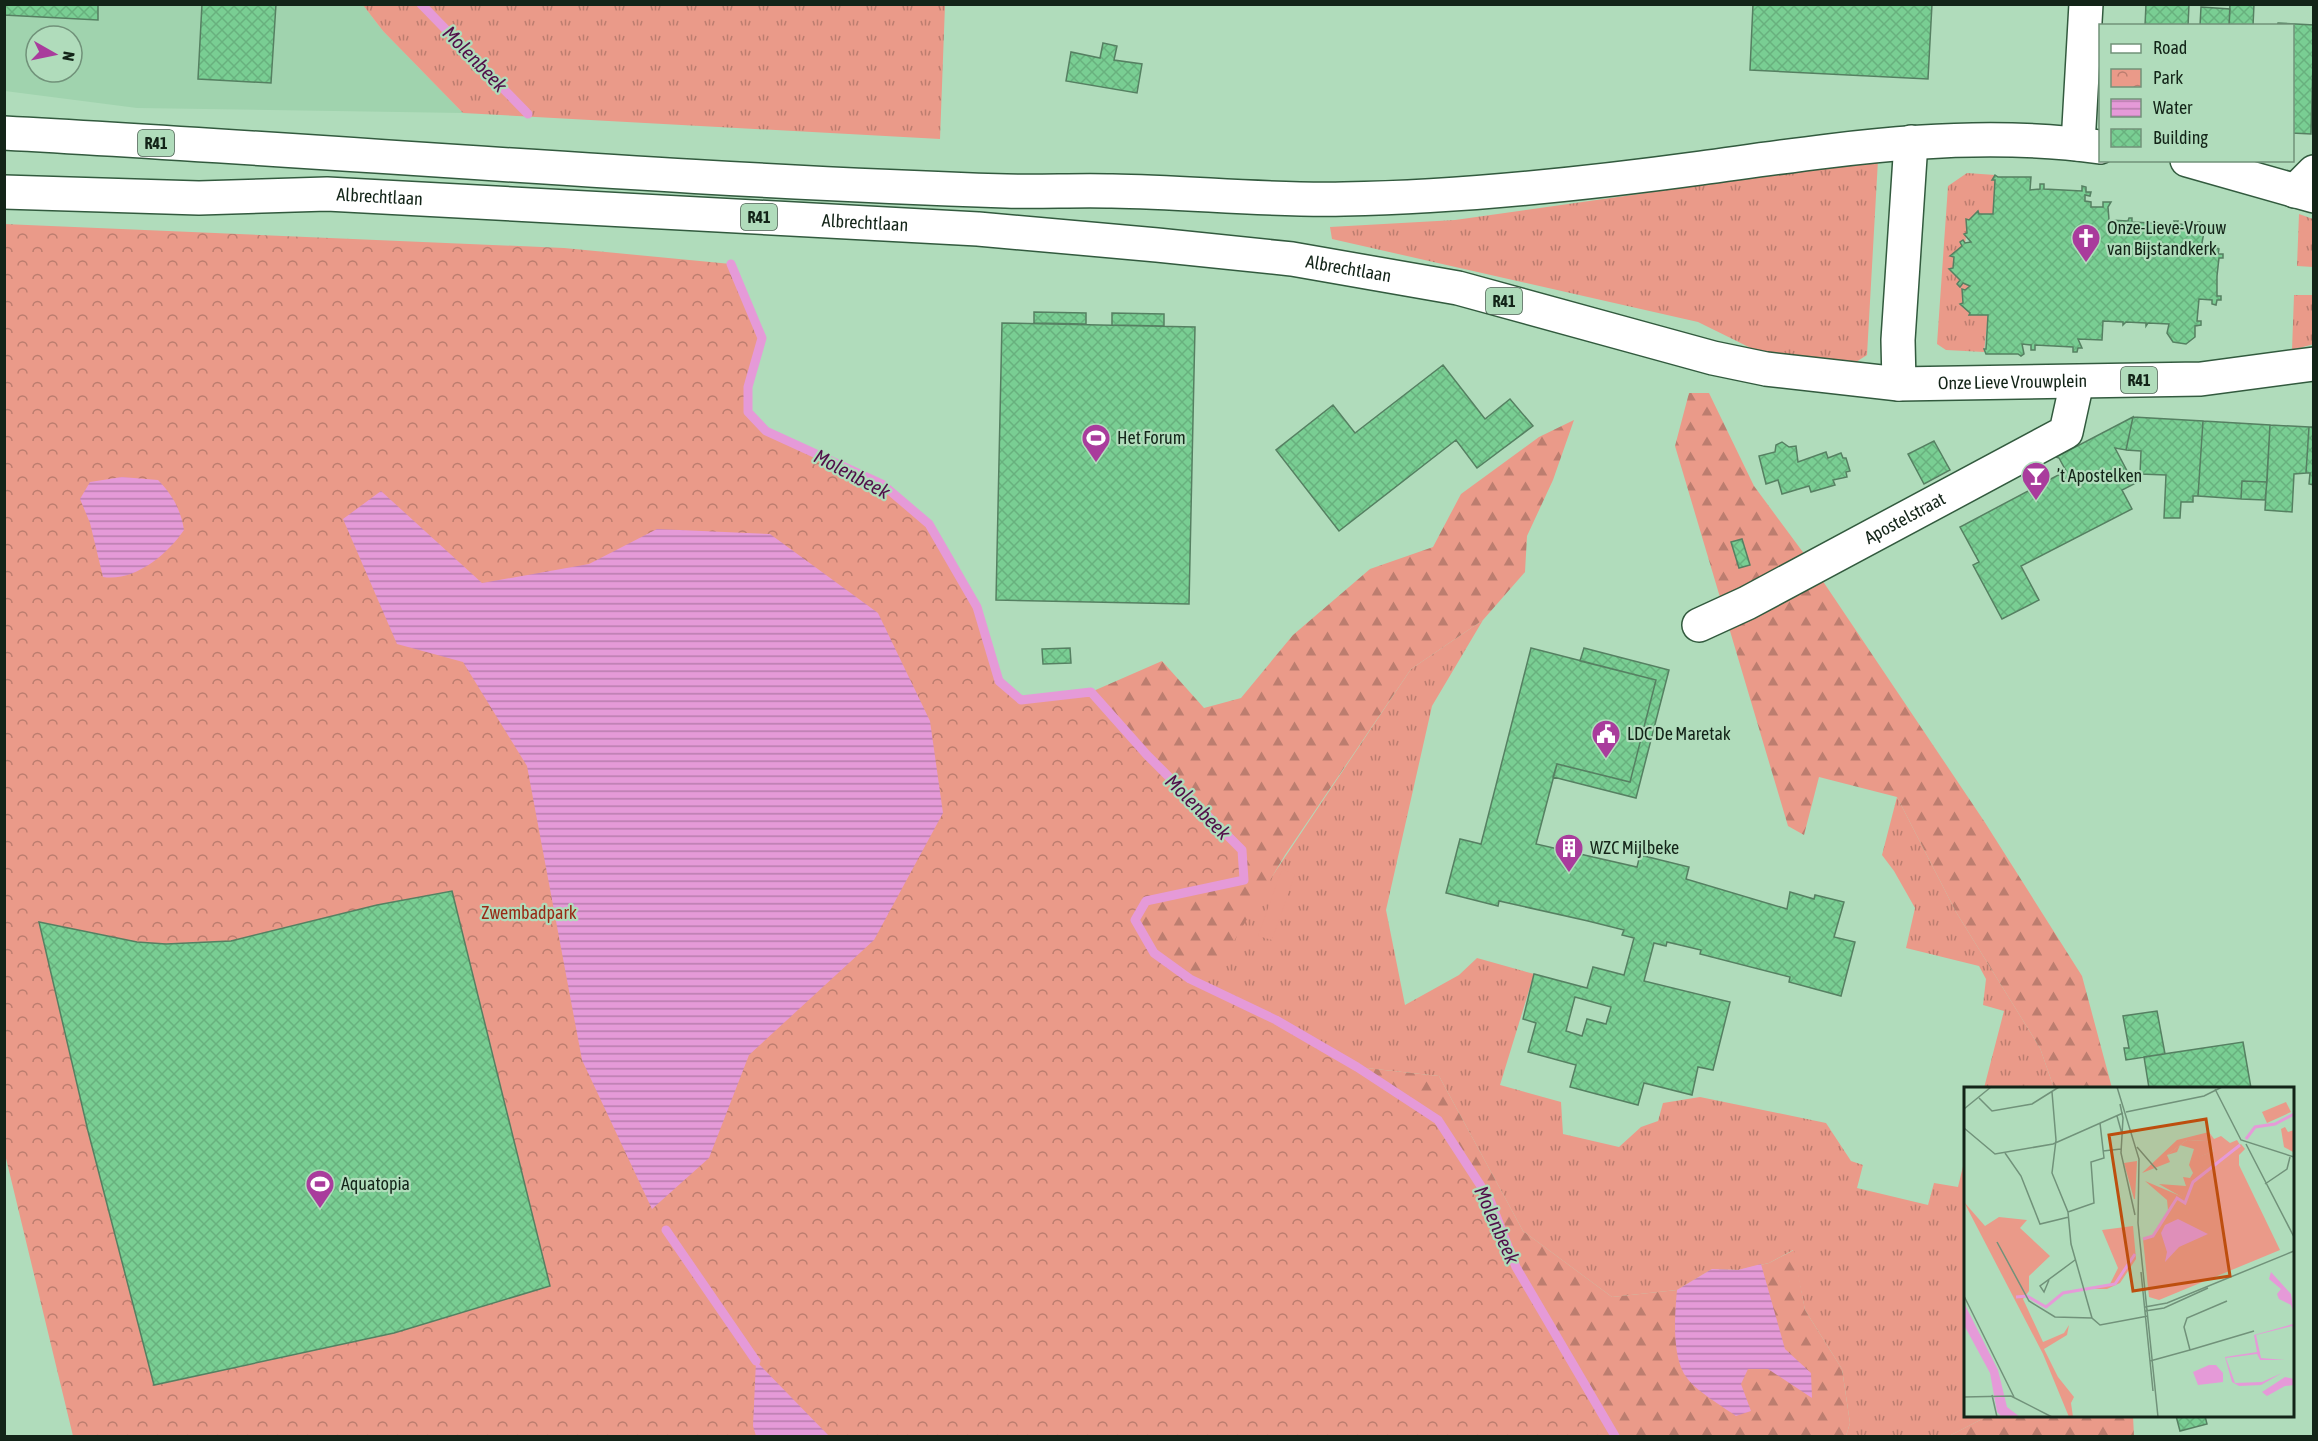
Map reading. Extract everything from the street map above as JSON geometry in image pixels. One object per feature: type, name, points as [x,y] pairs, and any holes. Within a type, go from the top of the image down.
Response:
[{"type":"main road","points":[[2086,4],[2089,145]]},
{"type":"main road","name":"Albrechtlaan","points":[[4,133],[308,154],[818,182],[1010,191],[1114,191],[1340,200],[1562,186],[1838,148],[1911,142]]},
{"type":"main road","name":"R41","points":[[1911,142],[1968,139],[2089,145]]},
{"type":"main road","points":[[1899,384],[1899,340],[1911,142]]},
{"type":"main road","points":[[2196,162],[2307,186]]},
{"type":"main road","name":"Albrechtlaan","points":[[4,192],[199,198],[327,194],[978,228],[1145,244],[1292,259],[1458,288],[1713,358]]},
{"type":"main road","name":"Onze Lieve Vrouwplein","points":[[1713,358],[1766,369],[1899,384],[2201,379],[2313,364]]},
{"type":"main road","name":"Apostelstraat","points":[[1699,625],[1747,603],[2066,432],[2076,382]]},
{"type":"shaded area","points":[[4,5],[363,5],[383,31],[463,113],[137,108],[5,91]]},
{"type":"green space","points":[[363,5],[945,5],[940,139],[463,113],[383,31]]},
{"type":"green space","points":[[1878,160],[1867,355],[1834,376],[1767,356],[1698,322],[1332,239],[1330,227],[1455,220]]},
{"type":"green space","points":[[1967,173],[1995,175],[1993,214],[1979,214],[1969,220],[1965,243],[1955,254],[1954,272],[1960,280],[1970,286],[1988,315],[1984,352],[1946,350],[1937,344],[1948,186]]},
{"type":"green space","points":[[2299,214],[2313,219],[2313,267],[2297,266]]},
{"type":"green space","name":"Zwembadpark","points":[[4,224],[564,248],[731,264],[762,338],[748,387],[748,412],[766,431],[882,484],[929,524],[977,607],[999,681],[1021,700],[1091,692],[1147,755],[1242,850],[1244,880],[1146,901],[1135,920],[1154,953],[1190,979],[1276,1020],[1357,1067],[1438,1120],[1490,1200],[1516,1267],[1615,1436],[73,1436],[4,1150]]},
{"type":"green space","points":[[2294,295],[2313,295],[2314,344],[2292,350]]},
{"type":"green space","points":[[1689,393],[1709,393],[1754,486],[1808,559],[1984,821],[2082,976],[2112,1087],[2054,1087],[2040,1048],[1956,912],[1897,797],[1819,777],[1804,835],[1788,826],[1675,446]]},
{"type":"green space","points":[[1574,420],[1553,480],[1527,536],[1525,572],[1483,620],[1411,669],[1285,855],[1224,958],[1200,984],[1154,953],[1135,920],[1146,901],[1243,880],[1147,755],[1091,692],[1162,661],[1204,708],[1241,698],[1293,635],[1370,569],[1433,547],[1461,494],[1539,437]]},
{"type":"green space","points":[[1483,620],[1432,706],[1386,910],[1405,1005],[1459,975],[1477,958],[1534,974],[1500,1085],[1561,1102],[1563,1134],[1619,1147],[1641,1127],[1658,1121],[1663,1103],[1700,1097],[1826,1123],[1851,1161],[1863,1165],[1857,1188],[1928,1205],[1934,1183],[1958,1187],[1964,1162],[1964,1417],[1986,1417],[1949,1436],[1846,1436],[1850,1423],[1842,1369],[1805,1310],[1793,1250],[1769,1263],[1738,1270],[1712,1269],[1677,1290],[1612,1297],[1523,1231],[1439,1076],[1357,1067],[1276,1020],[1200,984],[1411,669]]},
{"type":"green space","points":[[1897,797],[1956,912],[2040,1048],[2054,1087],[1984,1087],[2004,1011],[1983,1005],[1986,979],[1979,966],[1906,948],[1915,908],[1882,855]]},
{"type":"green space","points":[[1282,869],[1295,874],[1272,940],[1258,936]]},
{"type":"green space","points":[[1357,1067],[1439,1076],[1523,1231],[1612,1297],[1677,1290],[1712,1269],[1738,1270],[1769,1263],[1794,1250],[1805,1310],[1842,1369],[1850,1423],[1846,1436],[1615,1436],[1438,1120]]},
{"type":"green space","points":[[1986,1417],[2133,1417],[2134,1436],[1949,1436]]},
{"type":"water","points":[[122,477],[158,480],[175,503],[184,530],[169,549],[149,565],[126,575],[103,577],[90,523],[80,499],[90,482]]},
{"type":"water","points":[[381,491],[482,583],[589,564],[657,529],[770,534],[878,613],[930,721],[943,813],[874,940],[749,1055],[709,1158],[652,1209],[582,1060],[527,766],[463,662],[397,644],[343,519]]},
{"type":"water","points":[[1761,1264],[1785,1349],[1811,1373],[1812,1398],[1768,1369],[1748,1369],[1741,1384],[1751,1411],[1736,1416],[1696,1388],[1682,1369],[1678,1359],[1675,1335],[1677,1290],[1712,1269],[1738,1270]]},
{"type":"water","points":[[756,1361],[829,1436],[756,1436],[753,1426]]},
{"type":"building","points":[[4,4],[98,4],[98,20],[4,15]]},
{"type":"building","points":[[202,4],[276,4],[271,83],[198,79]]},
{"type":"building","points":[[1753,4],[1932,4],[1928,79],[1750,70]]},
{"type":"building","points":[[2146,4],[2189,4],[2188,24],[2145,24]]},
{"type":"building","points":[[2230,4],[2254,4],[2253,24],[2229,24]]},
{"type":"building","points":[[2201,7],[2230,9],[2229,24],[2200,24]]},
{"type":"building","points":[[2278,23],[2314,25],[2311,134],[2294,133],[2294,24]]},
{"type":"building","points":[[1103,43],[1117,46],[1114,60],[1142,64],[1137,93],[1066,81],[1071,52],[1100,58]]},
{"type":"building","name":"Onze-Lieve-Vrouw van Bijstandkerk","points":[[1995,175],[1998,177],[2031,177],[2030,190],[2040,189],[2040,184],[2044,184],[2044,189],[2082,191],[2082,186],[2086,187],[2086,192],[2091,192],[2090,196],[2085,195],[2085,201],[2091,202],[2091,207],[2103,207],[2103,202],[2111,202],[2108,207],[2109,220],[2128,221],[2132,218],[2132,222],[2152,223],[2155,220],[2154,223],[2175,224],[2174,221],[2178,221],[2177,224],[2198,225],[2200,222],[2202,227],[2205,227],[2201,248],[2212,245],[2219,249],[2218,254],[2223,254],[2223,258],[2219,258],[2217,276],[2217,296],[2221,296],[2221,300],[2217,300],[2216,305],[2212,304],[2212,300],[2199,299],[2197,321],[2201,321],[2201,325],[2195,326],[2195,337],[2186,344],[2173,342],[2167,333],[2169,324],[2148,323],[2146,326],[2146,323],[2126,322],[2123,325],[2123,322],[2103,321],[2102,340],[2078,339],[2082,348],[2078,348],[2077,352],[2073,352],[2073,347],[2035,345],[2035,350],[2031,350],[2031,345],[2022,344],[2024,354],[2021,356],[2018,354],[1986,354],[1984,349],[1986,349],[1988,315],[1969,315],[1970,313],[1960,304],[1963,303],[1962,289],[1965,290],[1970,286],[1963,283],[1960,287],[1957,284],[1960,280],[1949,269],[1953,268],[1954,257],[1950,256],[1962,246],[1960,242],[1963,240],[1965,243],[1971,242],[1964,234],[1967,233],[1966,219],[1969,220],[1978,211],[1979,214],[1993,214],[1995,180],[1992,180]]},
{"type":"building","points":[[1034,312],[1086,313],[1086,324],[1034,323]]},
{"type":"building","points":[[1112,313],[1164,314],[1164,326],[1112,325]]},
{"type":"building","name":"Het Forum","points":[[1002,323],[1195,327],[1189,604],[996,600]]},
{"type":"building","points":[[1443,365],[1485,419],[1510,399],[1533,426],[1477,468],[1456,440],[1339,531],[1276,450],[1333,405],[1355,433]]},
{"type":"building","points":[[2133,417],[2126,450],[2115,448],[2134,484],[2122,490],[2132,509],[2021,566],[2039,600],[2002,619],[1973,565],[1979,562],[1960,527],[2066,471],[2059,458],[2056,457]]},
{"type":"building","points":[[2133,417],[2203,421],[2198,496],[2193,496],[2193,502],[2181,502],[2180,518],[2164,518],[2166,475],[2140,474],[2141,451],[2126,450]]},
{"type":"building","points":[[2203,421],[2270,425],[2267,482],[2242,481],[2241,499],[2198,496]]},
{"type":"building","points":[[2270,425],[2309,427],[2306,473],[2294,474],[2292,512],[2265,510]]},
{"type":"building","points":[[2309,427],[2314,427],[2314,485],[2309,484],[2310,473],[2306,473]]},
{"type":"building","points":[[1934,441],[1950,470],[1924,484],[1908,454]]},
{"type":"building","points":[[1782,442],[1789,447],[1796,446],[1798,462],[1826,452],[1828,458],[1841,453],[1843,458],[1846,458],[1850,471],[1846,472],[1847,477],[1833,480],[1835,485],[1811,492],[1809,486],[1782,494],[1778,480],[1766,484],[1759,456],[1775,452],[1776,445]]},
{"type":"building","points":[[2242,481],[2267,482],[2265,500],[2241,499]]},
{"type":"building","points":[[1742,539],[1750,565],[1739,568],[1731,542]]},
{"type":"building","points":[[1070,648],[1071,663],[1043,664],[1042,649]]},
{"type":"building","name":"WZC Mijlbeke","points":[[1531,648],[1656,680],[1630,782],[1557,764],[1536,844],[1637,867],[1640,855],[1689,867],[1686,879],[1787,909],[1790,892],[1814,899],[1815,895],[1844,902],[1834,937],[1855,942],[1841,996],[1789,982],[1790,977],[1700,954],[1701,950],[1667,942],[1666,946],[1654,943],[1644,981],[1730,1002],[1713,1070],[1698,1067],[1692,1095],[1644,1083],[1638,1105],[1570,1087],[1576,1065],[1528,1052],[1536,1023],[1523,1019],[1534,974],[1587,988],[1593,967],[1624,975],[1634,938],[1622,935],[1624,930],[1588,921],[1499,901],[1498,906],[1446,893],[1460,839],[1481,844]],"holes":[[[1575,997],[1611,1007],[1606,1024],[1587,1019],[1582,1036],[1566,1031]]]},
{"type":"building","points":[[1584,648],[1669,670],[1636,798],[1553,777],[1557,764],[1630,782],[1656,680],[1580,661]]},
{"type":"building","name":"Aquatopia","points":[[452,891],[550,1286],[394,1333],[154,1385],[88,1131],[39,922],[137,942],[166,944],[231,941],[377,905]]},
{"type":"building","points":[[2157,1011],[2165,1054],[2126,1060],[2124,1048],[2129,1048],[2123,1016]]},
{"type":"building","points":[[2243,1042],[2251,1087],[2149,1087],[2144,1057]]},
{"type":"building","points":[[2176,1417],[2205,1417],[2207,1424],[2180,1431]]},
{"type":"waterway","name":"Molenbeek","points":[[421,4],[528,114]]},
{"type":"waterway","name":"Molenbeek","points":[[731,264],[762,338],[748,387],[748,412],[766,431],[882,484],[929,524],[977,607],[999,681],[1021,700],[1091,692],[1147,755],[1242,850],[1244,880],[1146,901],[1135,920],[1154,953],[1190,979],[1276,1020],[1357,1067],[1438,1120],[1490,1200],[1516,1267],[1615,1436]]},
{"type":"waterway","points":[[666,1230],[756,1361]]},
{"type":"place","name":"Onze-Lieve-Vrouw van Bijstandkerk","points":[[2086,264]]},
{"type":"place","name":"Het Forum","points":[[1096,464]]},
{"type":"place","name":"’t Apostelken","points":[[2036,502]]},
{"type":"place","name":"LDC De Maretak","points":[[1606,760]]},
{"type":"place","name":"WZC Mijlbeke","points":[[1569,874]]},
{"type":"place","name":"Aquatopia","points":[[320,1210]]}]
